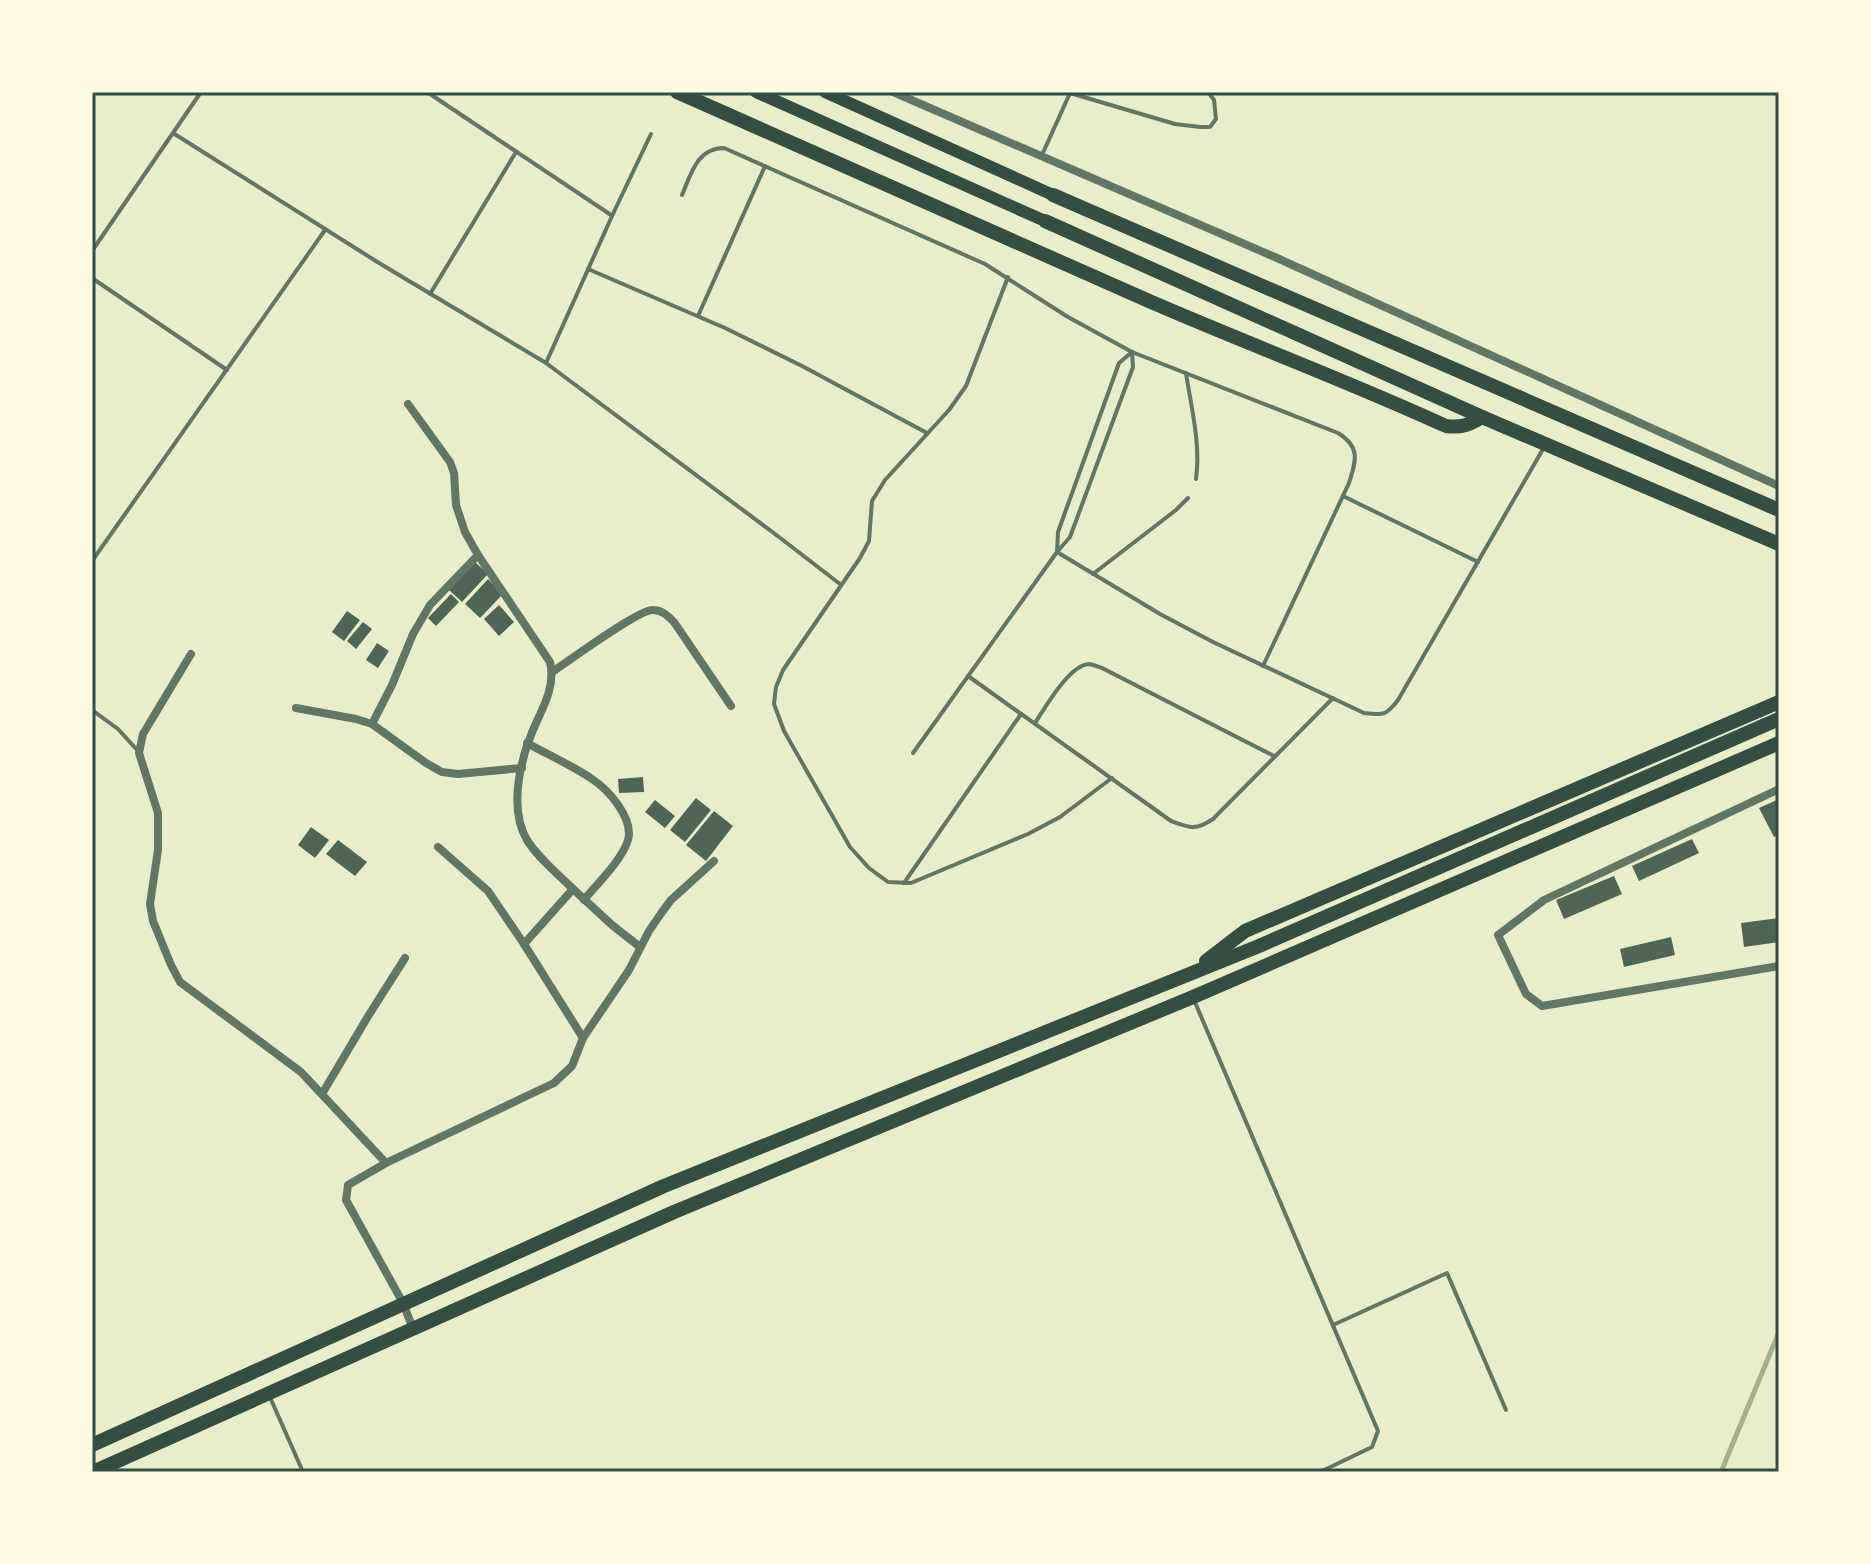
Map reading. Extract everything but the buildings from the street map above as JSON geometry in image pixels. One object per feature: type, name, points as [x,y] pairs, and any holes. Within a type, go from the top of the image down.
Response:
[{"type":"main road","points":[[677,92],[1149,301],[1446,426],[1459,427],[1482,417]]},
{"type":"main road","points":[[756,92],[1482,417],[1779,544]]},
{"type":"main road","points":[[825,92],[1053,195],[1779,510]]},
{"type":"main road","points":[[1193,971],[1245,931],[1779,702]]},
{"type":"main road","points":[[92,1445],[664,1186],[1259,946],[1779,719]]},
{"type":"main road","points":[[93,1472],[674,1212],[1193,997],[1779,743]]},
{"type":"street","points":[[893,92],[1277,258],[1779,486]]},
{"type":"street","points":[[408,404],[450,462],[454,473],[456,505],[465,532],[550,662],[552,682],[527,743],[517,793],[520,821],[527,839],[546,864],[640,947]]},
{"type":"street","points":[[372,724],[413,634],[430,605],[478,555]]},
{"type":"street","points":[[552,672],[651,609],[663,612],[674,622],[731,706]]},
{"type":"street","points":[[191,654],[143,734],[139,753],[158,813],[158,850],[150,904],[153,921],[180,982],[301,1072],[386,1163]]},
{"type":"street","points":[[296,708],[372,724],[442,772],[458,774],[522,768]]},
{"type":"street","points":[[527,743],[595,780],[621,809],[629,825],[628,841],[584,900]]},
{"type":"street","points":[[1779,789],[1544,900],[1498,935],[1526,994],[1542,1006],[1779,966]]},
{"type":"street","points":[[438,847],[488,891],[583,1038]]},
{"type":"street","points":[[413,1329],[403,1303],[346,1200],[348,1185],[386,1163],[554,1083],[572,1066],[583,1038],[671,900],[714,861]]},
{"type":"street","points":[[524,944],[573,889]]},
{"type":"street","points":[[322,1094],[405,958]]},
{"type":"lane","points":[[92,251],[201,92]]},
{"type":"lane","points":[[427,92],[612,216]]},
{"type":"lane","points":[[914,102],[919,92]]},
{"type":"lane","points":[[1041,157],[1070,92],[1175,124],[1210,127],[1216,119],[1214,100],[1208,92]]},
{"type":"lane","points":[[173,133],[325,230],[546,363],[840,585]]},
{"type":"lane","points":[[546,363],[651,134]]},
{"type":"lane","points":[[682,195],[702,155],[713,148],[724,148],[985,264],[1068,317],[1132,352],[1350,440],[1355,465],[1263,666]]},
{"type":"lane","points":[[430,294],[516,152]]},
{"type":"lane","points":[[698,316],[765,166]]},
{"type":"lane","points":[[92,561],[325,230]]},
{"type":"lane","points":[[588,269],[698,316],[802,366],[927,433]]},
{"type":"lane","points":[[1008,277],[966,386],[949,410],[885,480],[872,501],[869,541],[783,670],[776,687],[774,704],[784,731],[850,847],[869,868],[888,882],[911,883],[1028,834],[1060,817],[1112,778]]},
{"type":"lane","points":[[92,278],[227,370]]},
{"type":"lane","points":[[1057,552],[1058,532],[1119,363],[1132,352]]},
{"type":"lane","points":[[913,753],[1070,537],[1133,367],[1132,352]]},
{"type":"lane","points":[[1186,373],[1198,466],[1196,479]]},
{"type":"lane","points":[[1057,552],[1213,642],[1364,713],[1381,715],[1398,700],[1546,445]]},
{"type":"lane","points":[[1343,496],[1478,562]]},
{"type":"lane","points":[[1093,574],[1188,498]]},
{"type":"lane","points":[[1035,723],[1070,674],[1089,664],[1275,757]]},
{"type":"lane","points":[[968,676],[1171,821],[1189,827],[1200,827],[1213,819],[1333,698]]},
{"type":"lane","points":[[92,710],[118,729],[139,753]]},
{"type":"lane","points":[[903,883],[1021,714]]},
{"type":"lane","points":[[1193,997],[1378,1431],[1372,1447],[1320,1472]]},
{"type":"lane","points":[[1333,1325],[1447,1273],[1506,1410]]},
{"type":"lane","points":[[268,1393],[303,1472]]},
{"type":"waterway","points":[[1721,1472],[1779,1332]]}]
